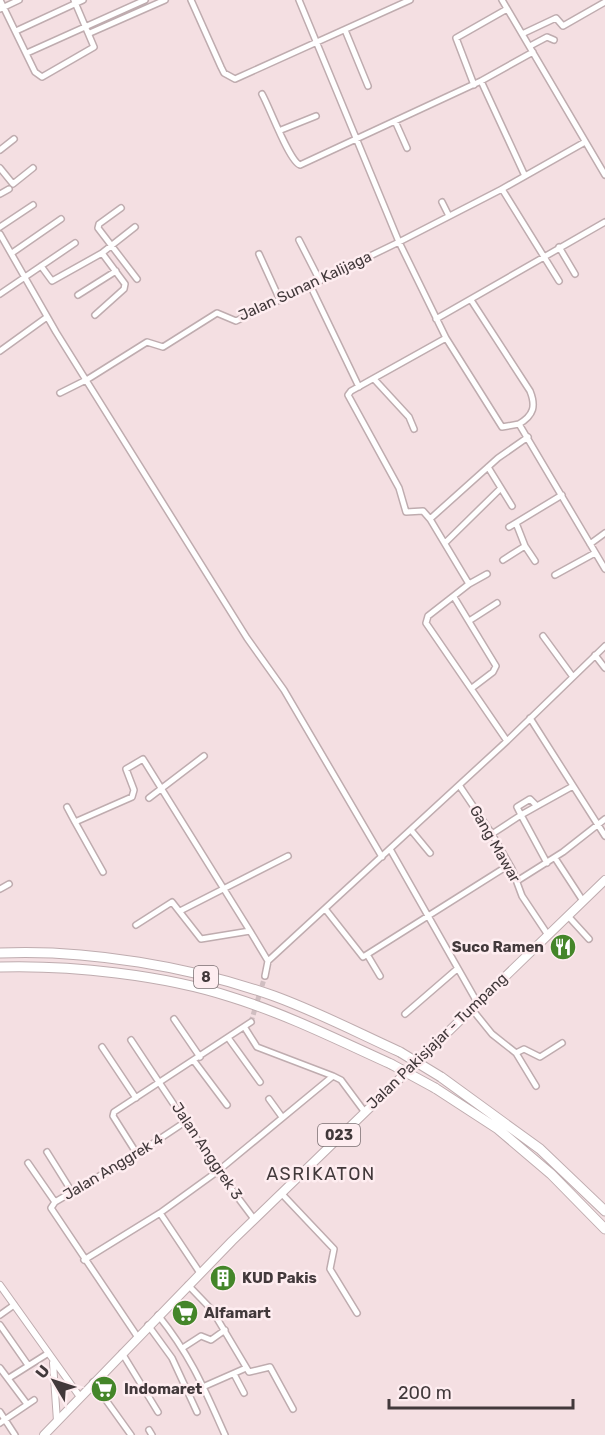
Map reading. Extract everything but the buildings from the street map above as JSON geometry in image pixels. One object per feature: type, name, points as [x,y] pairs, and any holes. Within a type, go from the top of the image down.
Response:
[{"type":"highway","name":"8","points":[[0,954],[84,957],[154,966],[214,978],[273,996],[400,1052],[441,1077],[540,1149],[605,1211]]},
{"type":"highway","name":"8","points":[[0,967],[81,970],[198,988],[275,1012],[391,1064],[435,1088],[498,1129],[551,1174],[605,1229]]},
{"type":"main road","name":"Jalan Pakisjajar - Tumpang","points":[[44,1435],[200,1272],[605,880]]},
{"type":"street","points":[[0,0],[38,76],[48,75],[90,51],[94,44],[75,2]]},
{"type":"street","points":[[2,8],[19,0]]},
{"type":"street","points":[[16,32],[83,0]]},
{"type":"street","points":[[27,53],[145,0]]},
{"type":"street","points":[[90,33],[165,0]]},
{"type":"street","points":[[191,0],[221,67],[235,79],[410,0]]},
{"type":"street","points":[[299,0],[399,242],[436,319],[502,427],[519,424],[532,412],[535,402],[471,300]]},
{"type":"street","points":[[502,0],[605,175]]},
{"type":"street","points":[[522,34],[556,18],[563,26],[605,2]]},
{"type":"street","points":[[474,85],[456,38],[507,9]]},
{"type":"street","points":[[345,30],[368,86]]},
{"type":"street","points":[[262,94],[281,130],[291,158],[300,165],[474,85],[547,37],[554,40]]},
{"type":"street","points":[[481,81],[525,176]]},
{"type":"street","points":[[281,130],[316,116]]},
{"type":"street","points":[[395,121],[407,147]]},
{"type":"street","points":[[0,150],[14,139]]},
{"type":"street","name":"Jalan Sunan Kalijaga","points":[[88,379],[147,342],[163,347],[217,313],[236,321],[399,242],[502,189],[585,142]]},
{"type":"street","points":[[0,168],[13,184],[33,168]]},
{"type":"street","points":[[0,194],[9,189]]},
{"type":"street","points":[[502,189],[559,281]]},
{"type":"street","points":[[442,202],[449,216]]},
{"type":"street","points":[[0,227],[33,205]]},
{"type":"street","points":[[121,208],[98,226],[110,246],[136,279]]},
{"type":"street","points":[[12,253],[61,219]]},
{"type":"street","points":[[436,319],[605,222]]},
{"type":"street","points":[[41,266],[52,281],[102,253],[135,228]]},
{"type":"street","points":[[1,237],[26,276],[47,317],[88,379],[247,638],[284,690],[382,857]]},
{"type":"street","points":[[299,240],[320,280]]},
{"type":"street","points":[[0,294],[75,243]]},
{"type":"street","points":[[559,247],[575,274]]},
{"type":"street","points":[[94,315],[124,289],[124,280],[102,253]]},
{"type":"street","points":[[259,254],[280,300]]},
{"type":"street","points":[[78,295],[116,271]]},
{"type":"street","points":[[310,285],[359,387]]},
{"type":"street","points":[[0,351],[47,317]]},
{"type":"street","points":[[446,338],[349,393],[350,402],[399,488],[406,512],[423,511],[469,584]]},
{"type":"street","points":[[60,393],[88,379]]},
{"type":"street","points":[[374,379],[409,417],[414,429]]},
{"type":"street","points":[[519,424],[605,569]]},
{"type":"street","points":[[430,519],[488,467],[528,437]]},
{"type":"street","points":[[488,467],[512,506]]},
{"type":"street","points":[[445,543],[501,488]]},
{"type":"street","points":[[509,528],[562,495]]},
{"type":"street","points":[[516,523],[525,546],[535,561]]},
{"type":"street","points":[[590,544],[605,533]]},
{"type":"street","points":[[503,560],[525,546]]},
{"type":"street","points":[[555,575],[595,553]]},
{"type":"street","points":[[487,574],[469,584],[428,616],[426,623],[507,741]]},
{"type":"street","points":[[454,597],[496,666],[493,672],[472,688]]},
{"type":"street","points":[[469,621],[497,603]]},
{"type":"street","points":[[543,636],[573,677]]},
{"type":"street","points":[[265,976],[268,961],[507,741],[605,646]]},
{"type":"street","points":[[595,656],[605,668]]},
{"type":"street","points":[[530,718],[605,837]]},
{"type":"street","points":[[149,798],[163,790],[204,756]]},
{"type":"street","points":[[75,822],[132,797],[134,790],[126,769],[139,760],[145,761],[268,961]]},
{"type":"street","name":"Gang Mawar","points":[[459,785],[492,834],[517,881],[522,896],[548,934]]},
{"type":"street","points":[[492,834],[573,786]]},
{"type":"street","points":[[537,806],[530,799],[517,807],[547,863]]},
{"type":"street","points":[[67,807],[103,872]]},
{"type":"street","points":[[517,881],[555,858],[605,819]]},
{"type":"street","points":[[411,830],[430,853]]},
{"type":"street","points":[[390,849],[428,915],[474,1005],[497,1039],[516,1053],[536,1086]]},
{"type":"street","points":[[180,911],[288,856]]},
{"type":"street","points":[[555,858],[583,901]]},
{"type":"street","points":[[326,910],[358,955],[368,956],[428,915],[509,865]]},
{"type":"street","points":[[0,889],[9,885]]},
{"type":"street","points":[[136,925],[172,902],[201,939],[250,931]]},
{"type":"street","points":[[568,916],[590,939]]},
{"type":"street","points":[[368,956],[380,976]]},
{"type":"street","points":[[405,1014],[457,969]]},
{"type":"street","points":[[174,1019],[200,1057]]},
{"type":"street","points":[[137,1154],[112,1114],[229,1039],[251,1022]]},
{"type":"street","points":[[245,1028],[257,1047],[341,1080],[364,1111]]},
{"type":"street","points":[[229,1039],[260,1082]]},
{"type":"street","name":"Jalan Anggrek 3","points":[[131,1040],[218,1171],[254,1219]]},
{"type":"street","points":[[516,1053],[524,1049],[540,1057],[562,1043]]},
{"type":"street","points":[[102,1047],[136,1098]]},
{"type":"street","points":[[194,1061],[227,1105]]},
{"type":"street","points":[[84,1260],[160,1213],[218,1171],[333,1076]]},
{"type":"street","points":[[269,1099],[282,1116]]},
{"type":"street","name":"Jalan Anggrek 4","points":[[137,1336],[51,1211],[55,1202],[137,1154],[185,1122]]},
{"type":"street","points":[[47,1152],[72,1192]]},
{"type":"street","points":[[28,1163],[55,1202]]},
{"type":"street","points":[[281,1193],[334,1249],[330,1269],[357,1313]]},
{"type":"street","points":[[160,1213],[200,1272]]},
{"type":"street","points":[[0,1285],[52,1362],[80,1397]]},
{"type":"street","points":[[188,1285],[212,1310],[250,1373],[270,1366],[292,1406]]},
{"type":"street","points":[[0,1315],[14,1305]]},
{"type":"street","points":[[159,1315],[184,1347],[205,1386],[225,1435]]},
{"type":"street","points":[[0,1325],[28,1365]]},
{"type":"street","points":[[148,1325],[172,1358],[197,1412]]},
{"type":"street","points":[[184,1347],[201,1336],[211,1340],[225,1330]]},
{"type":"street","points":[[122,1353],[158,1412]]},
{"type":"street","points":[[9,1378],[47,1354]]},
{"type":"street","points":[[52,1362],[57,1421]]},
{"type":"street","points":[[0,1368],[27,1404]]},
{"type":"street","points":[[205,1386],[246,1368]]},
{"type":"street","points":[[234,1374],[244,1393]]},
{"type":"street","points":[[93,1382],[131,1435]]},
{"type":"street","points":[[3,1421],[33,1400]]},
{"type":"street","points":[[0,1412],[3,1421],[15,1435]]},
{"type":"tunnel","points":[[251,1022],[265,976]]},
{"type":"place","name":"Suco Ramen","points":[[563,947]]},
{"type":"place","name":"KUD Pakis","points":[[223,1278]]},
{"type":"place","name":"Alfamart","points":[[185,1313]]},
{"type":"place","name":"Indomaret","points":[[104,1389]]},
{"type":"district","name":"ASRIKATON","points":[[321,1174]]}]
